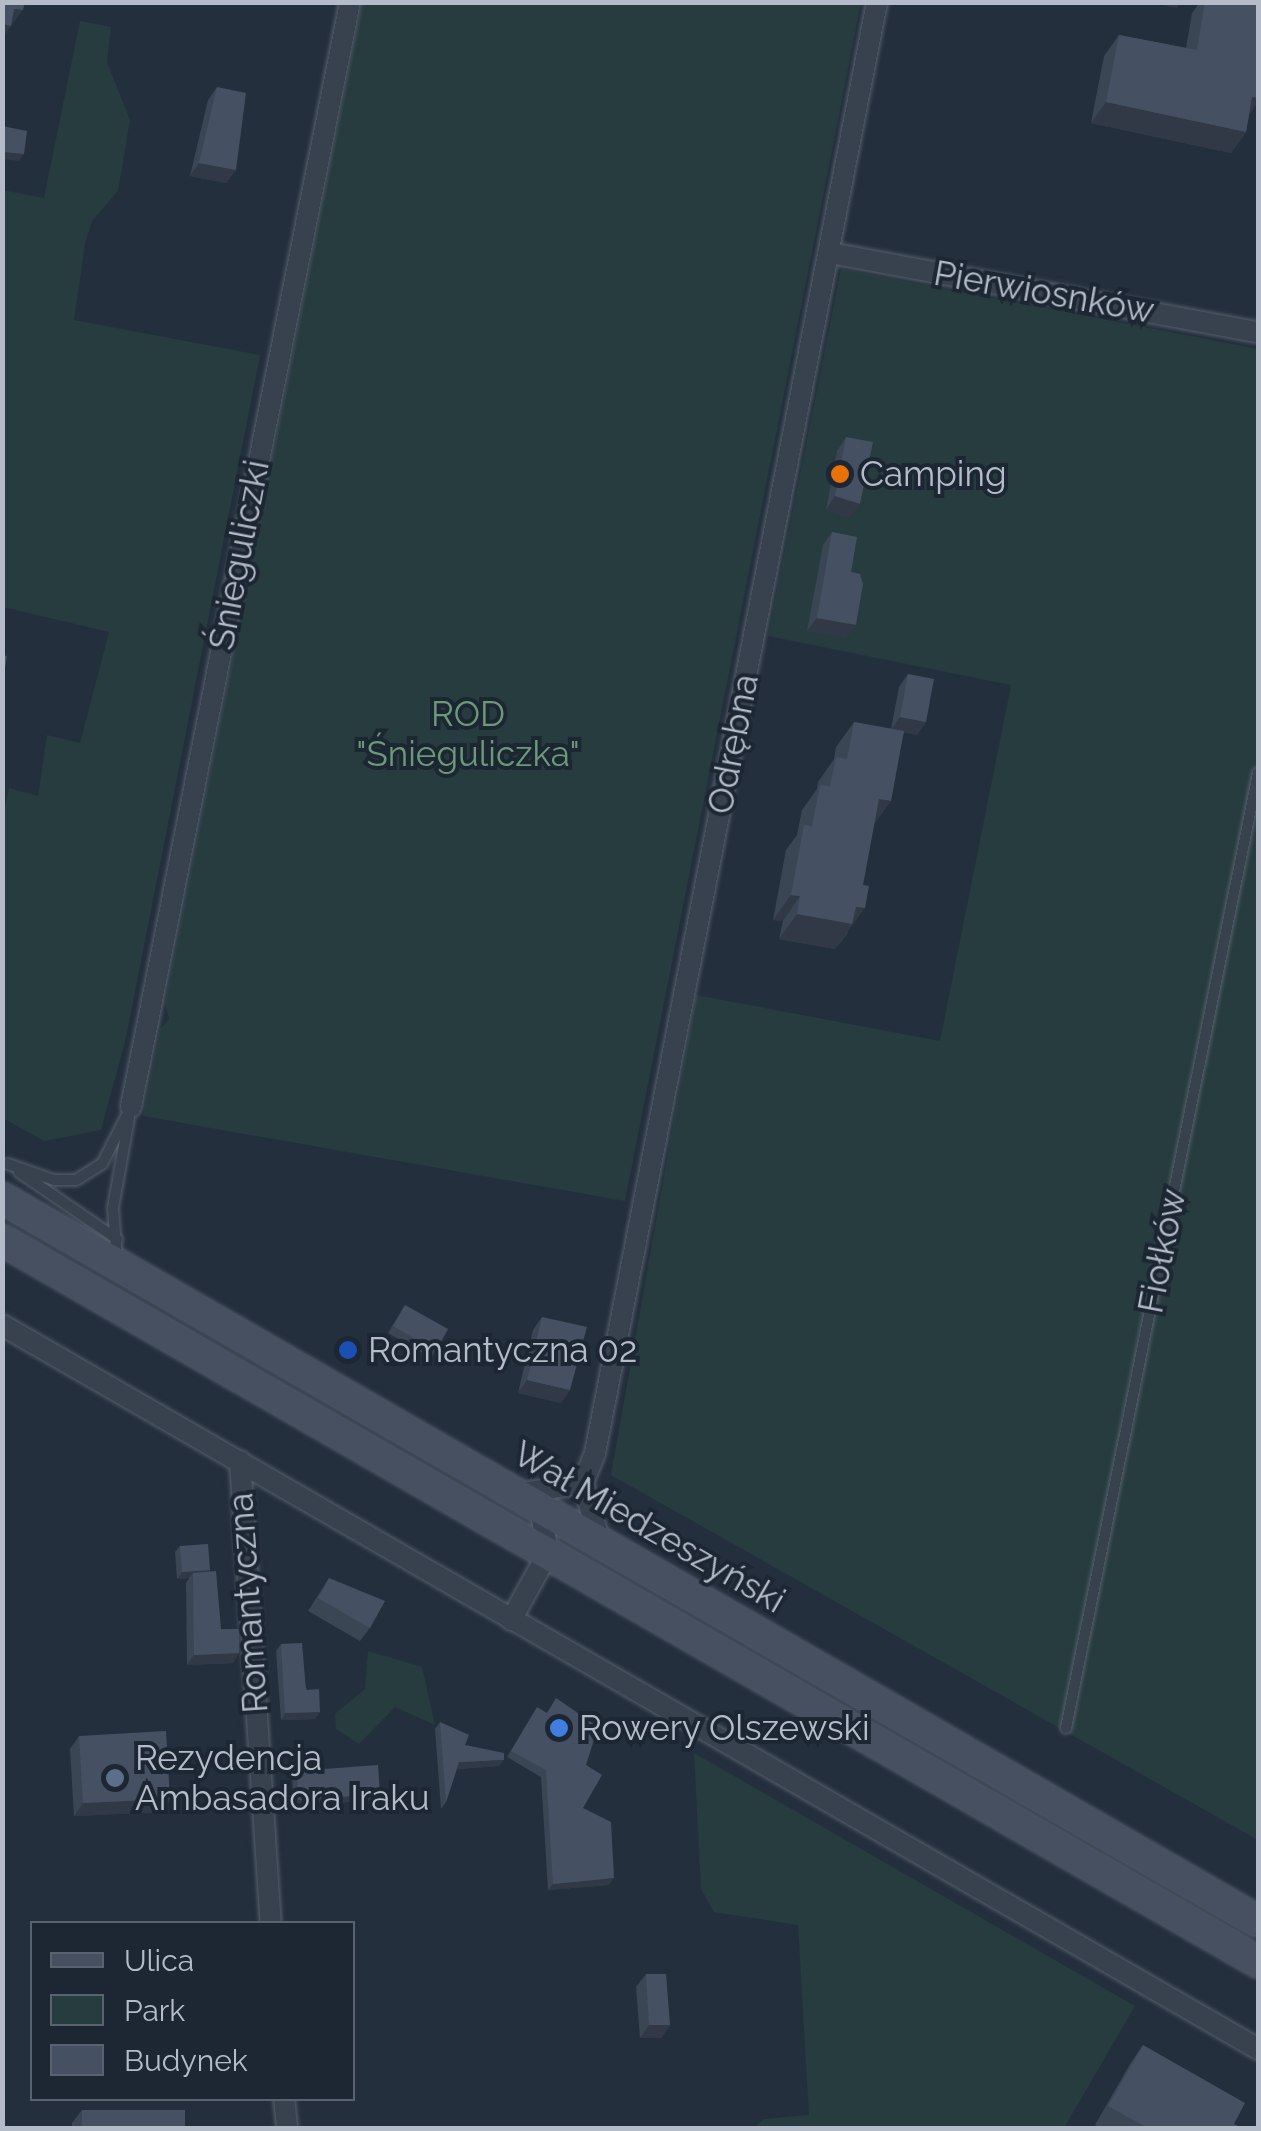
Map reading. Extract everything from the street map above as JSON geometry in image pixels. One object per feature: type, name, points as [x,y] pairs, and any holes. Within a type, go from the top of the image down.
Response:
[{"type":"main road","name":"Wał Miedzeszyński","points":[[2,1198],[117,1251],[528,1501],[1258,1921]]},
{"type":"main road","name":"Wał Miedzeszyński","points":[[2,1240],[1258,1962]]},
{"type":"street","name":"Śnieguliczki","points":[[131,1107],[350,2]]},
{"type":"street","name":"Odrębna","points":[[582,1483],[595,1453],[877,2]]},
{"type":"street","name":"Pierwiosnków","points":[[830,253],[1258,332]]},
{"type":"street","points":[[2,1325],[1258,2049]]},
{"type":"street","name":"Romantyczna","points":[[240,1461],[271,1921]]},
{"type":"street","points":[[511,1620],[548,1553],[528,1501],[582,1483],[600,1542]]},
{"type":"street","points":[[284,2101],[287,2128]]},
{"type":"lane","name":"Fiołków","points":[[1066,1728],[1258,773]]},
{"type":"lane","points":[[5,1162],[54,1180],[76,1180],[102,1164],[131,1107]]},
{"type":"lane","points":[[117,1251],[114,1208],[131,1107]]},
{"type":"lane","points":[[5,1162],[117,1251]]},
{"type":"green space","name":"ROD \"Śnieguliczka\"","points":[[362,3],[861,3],[625,1201],[143,1116],[160,1029],[169,1019],[165,1003]]},
{"type":"green space","points":[[80,21],[111,27],[107,62],[130,120],[118,191],[92,221],[85,244],[74,320],[260,355],[126,1038],[101,1130],[44,1141],[3,1118],[3,817],[9,788],[38,796],[47,735],[80,743],[109,632],[3,607],[2,190],[44,198]]},
{"type":"green space","points":[[841,269],[1258,349],[1258,1840],[611,1475],[696,995],[940,1041],[1011,685],[768,636]]},
{"type":"green space","points":[[368,1651],[422,1667],[435,1725],[395,1707],[359,1744],[336,1729],[335,1714],[365,1689]]},
{"type":"green space","points":[[694,1753],[1135,2006],[1064,2128],[754,2128],[764,2119],[809,2115],[798,1925],[714,1912],[701,1889]]},
{"type":"building","points":[[2,2],[25,2],[23,10],[14,9],[11,26],[2,24]]},
{"type":"building","points":[[1205,2],[1258,2],[1258,98],[1252,97],[1246,132],[1106,102],[1119,35],[1197,50]]},
{"type":"building","points":[[217,87],[246,93],[236,170],[199,163]]},
{"type":"building","points":[[2,126],[27,131],[24,154],[2,152]]},
{"type":"building","points":[[846,437],[873,442],[860,504],[835,496]]},
{"type":"building","points":[[832,532],[857,537],[851,572],[860,574],[863,584],[856,625],[817,618]]},
{"type":"building","points":[[2,655],[7,656],[3,680],[2,680]]},
{"type":"building","points":[[908,674],[934,679],[926,722],[900,717]]},
{"type":"building","points":[[854,722],[904,731],[891,801],[879,799],[863,885],[869,886],[865,908],[856,907],[852,924],[797,914],[800,896],[791,895],[804,825],[812,826],[820,785],[830,786],[836,757],[847,759]]},
{"type":"building","points":[[405,1305],[448,1329],[436,1351],[393,1326]]},
{"type":"building","points":[[542,1317],[587,1327],[570,1390],[527,1380]]},
{"type":"building","points":[[208,1544],[210,1570],[182,1572],[180,1546]]},
{"type":"building","points":[[216,1571],[221,1629],[239,1629],[239,1653],[194,1655],[193,1573]]},
{"type":"building","points":[[329,1578],[385,1601],[370,1628],[318,1598]]},
{"type":"building","points":[[302,1643],[306,1690],[319,1689],[320,1712],[285,1713],[281,1644]]},
{"type":"building","points":[[556,1698],[598,1727],[586,1765],[602,1775],[583,1808],[611,1822],[614,1878],[553,1884],[546,1770],[511,1751],[537,1707],[547,1713]]},
{"type":"building","points":[[440,1722],[469,1735],[465,1745],[504,1753],[504,1760],[459,1762],[446,1802]]},
{"type":"building","points":[[166,1731],[170,1799],[83,1803],[79,1736]]},
{"type":"building","points":[[378,1765],[380,1794],[298,1800],[297,1771]]},
{"type":"building","points":[[646,1974],[666,1974],[670,2025],[649,2025]]},
{"type":"building","points":[[1143,2045],[1245,2103],[1234,2124],[1240,2127],[1148,2128],[1108,2106]]},
{"type":"building","points":[[82,2110],[185,2110],[185,2128],[82,2128]]},
{"type":"place","name":"Camping","points":[[840,474]]},
{"type":"place","name":"Romantyczna 02","points":[[348,1350]]},
{"type":"place","name":"Rowery Olszewski","points":[[559,1728]]},
{"type":"place","name":"Rezydencja Ambasadora Iraku","points":[[115,1778]]}]
